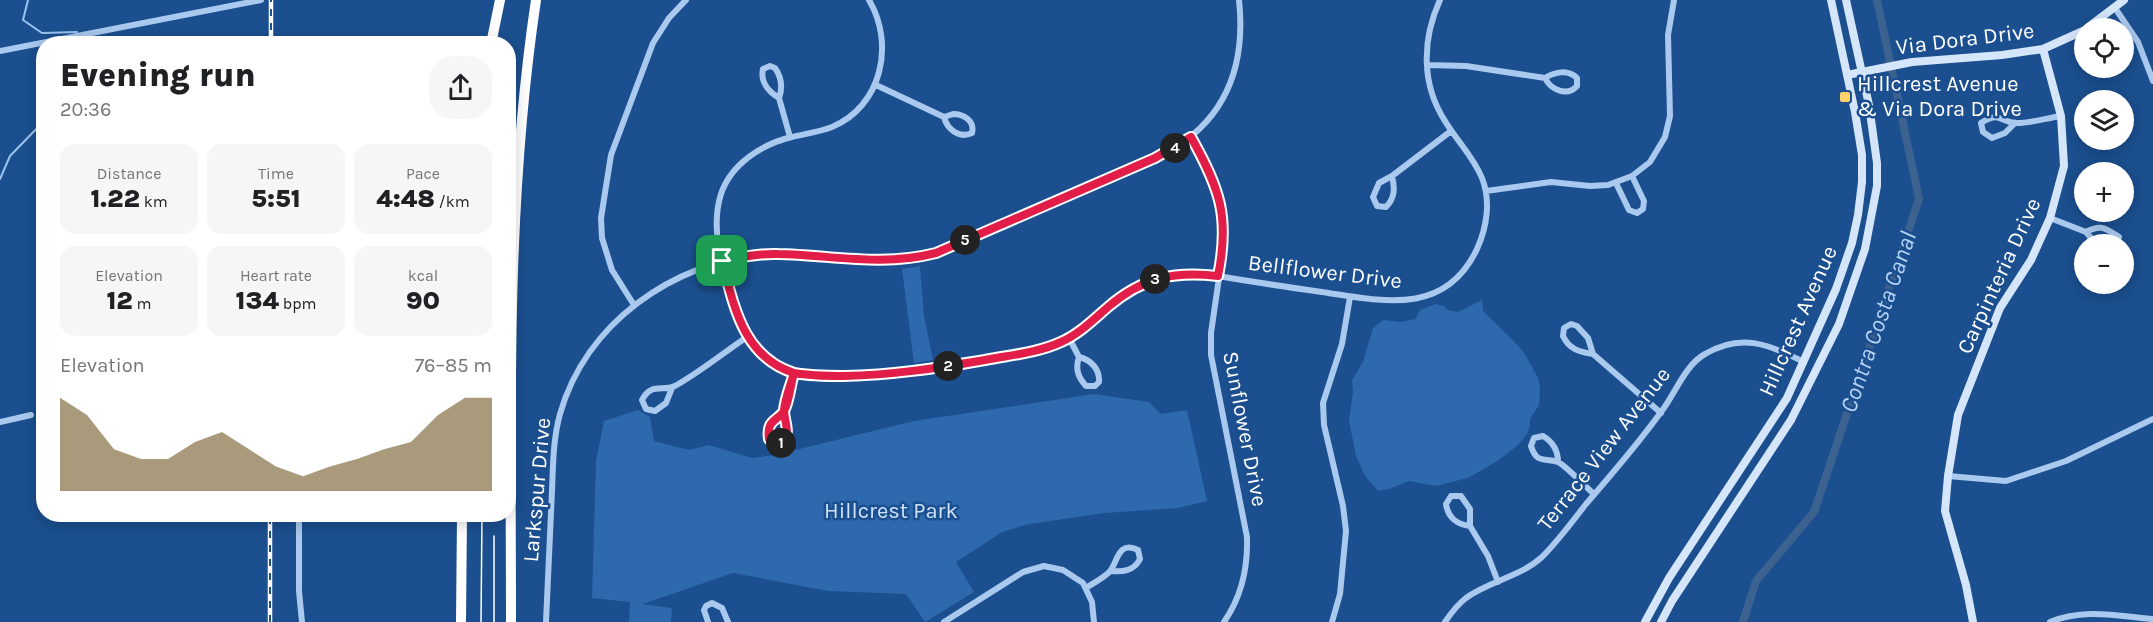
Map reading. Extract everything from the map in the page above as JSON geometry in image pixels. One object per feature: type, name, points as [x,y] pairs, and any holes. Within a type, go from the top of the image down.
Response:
[{"type":"highway","points":[[493,36],[500,0]]},
{"type":"highway","points":[[516,193],[519,144],[536,0]]},
{"type":"highway","points":[[461,622],[462,522]]},
{"type":"highway","points":[[511,622],[512,522]]},
{"type":"main road","name":"Hillcrest Avenue","points":[[1645,622],[1669,578],[1775,417],[1804,362],[1836,289],[1852,243],[1862,182],[1862,155],[1831,0]]},
{"type":"main road","name":"Hillcrest Avenue","points":[[1661,622],[1672,601],[1791,420],[1839,324],[1865,249],[1876,186],[1874,135],[1846,0]]},
{"type":"main road","name":"Via Dora Drive","points":[[2101,18],[2124,0]]},
{"type":"main road","name":"Via Dora Drive","points":[[1847,75],[1900,65],[2043,49],[2074,35]]},
{"type":"main road","name":"Carpinteria Drive","points":[[1973,622],[1966,585],[1945,512],[1948,476],[1958,415],[1962,404],[2000,308],[2031,260],[2050,218],[2064,166],[2061,116],[2043,49]]},
{"type":"street","points":[[77,36],[261,0]]},
{"type":"street","points":[[634,305],[612,270],[602,238],[601,218],[611,155],[653,43],[669,18],[686,0]]},
{"type":"street","points":[[869,0],[877,16],[883,42],[876,85],[944,117],[960,115],[972,124],[972,133],[962,135],[951,129],[944,117]]},
{"type":"street","name":"Larkspur Drive","points":[[546,622],[554,458],[559,416],[586,358],[615,321],[634,305],[686,274],[722,261],[777,254],[884,260],[936,253],[1155,158],[1191,137],[1207,122],[1232,79],[1240,46],[1239,0]]},
{"type":"street","name":"Bellflower Drive","points":[[876,85],[857,110],[839,123],[822,130],[777,141],[753,153],[736,169],[725,184],[716,217],[717,237],[738,319],[747,337],[770,360],[794,373],[832,376],[910,372],[1032,351],[1069,338],[1082,330],[1121,296],[1148,282],[1172,275],[1218,276],[1391,302],[1414,300],[1433,293],[1451,282],[1471,260],[1479,243],[1486,218],[1486,191],[1470,153],[1451,131],[1432,96],[1427,65],[1429,30],[1440,0]]},
{"type":"street","points":[[1486,191],[1551,182],[1590,186],[1616,183],[1632,176],[1656,155],[1669,124],[1671,98],[1668,36],[1674,0]]},
{"type":"street","points":[[2115,8],[2138,42],[2153,81]]},
{"type":"street","points":[[0,51],[36,44]]},
{"type":"street","points":[[1427,65],[1466,66],[1545,78],[1557,73],[1570,73],[1575,76],[1578,83],[1574,90],[1565,92],[1551,87],[1545,78]]},
{"type":"street","points":[[779,98],[765,85],[762,74],[765,68],[774,67],[777,71],[782,85],[779,98],[790,137]]},
{"type":"street","points":[[2015,123],[2005,133],[1992,138],[1983,132],[1981,123],[1989,117],[2002,117],[2015,123],[2061,116]]},
{"type":"street","points":[[1392,177],[1394,188],[1392,201],[1386,207],[1377,206],[1373,200],[1379,183],[1392,177],[1451,131]]},
{"type":"street","name":"Sunflower Drive","points":[[1191,137],[1213,179],[1222,209],[1224,237],[1211,333],[1211,355],[1245,518],[1248,548],[1241,591],[1224,622]]},
{"type":"street","points":[[1616,183],[1629,210],[1637,213],[1643,209],[1645,204],[1632,176]]},
{"type":"street","points":[[2050,218],[2086,232],[2096,227],[2106,228],[2115,234]]},
{"type":"street","points":[[1332,622],[1340,594],[1346,531],[1343,506],[1324,425],[1323,403],[1344,335],[1350,297]]},
{"type":"street","points":[[1593,354],[1579,352],[1568,344],[1563,336],[1564,328],[1571,324],[1582,330],[1588,338],[1593,354],[1661,413]]},
{"type":"street","points":[[672,388],[657,388],[649,392],[642,400],[646,410],[655,411],[666,403],[672,388],[747,337]]},
{"type":"street","points":[[1069,338],[1079,357],[1077,369],[1079,376],[1086,386],[1095,386],[1100,382],[1099,374],[1090,361],[1079,357]]},
{"type":"street","name":"Terrace View Avenue","points":[[1445,622],[1468,596],[1525,570],[1544,555],[1661,413],[1691,366],[1704,354],[1740,342],[1753,342],[1772,347],[1804,362]]},
{"type":"street","points":[[784,412],[774,419],[769,429],[769,439],[773,444],[781,444],[786,437],[788,426],[784,412],[794,373]]},
{"type":"street","points":[[0,422],[31,415]]},
{"type":"street","points":[[1948,476],[2006,481],[2066,461],[2153,419]]},
{"type":"street","points":[[1558,462],[1557,450],[1552,443],[1543,436],[1534,438],[1531,444],[1533,452],[1543,460],[1558,462],[1594,494]]},
{"type":"street","points":[[1470,526],[1456,522],[1448,513],[1446,504],[1451,496],[1461,496],[1465,501],[1471,514],[1470,526],[1488,556],[1498,582]]},
{"type":"street","points":[[299,522],[299,591],[302,622]]},
{"type":"street","points":[[1086,588],[1111,571],[1125,571],[1134,567],[1140,559],[1138,550],[1132,548],[1123,550],[1115,558],[1111,571]]},
{"type":"street","points":[[948,621],[1020,574],[1033,568],[1052,567],[1064,570],[1077,578],[1086,588],[1092,602],[1094,622]]},
{"type":"street","points":[[708,622],[704,610],[712,603],[722,608],[728,622]]},
{"type":"street","points":[[2050,622],[2066,616],[2094,612],[2153,619]]},
{"type":"green space","points":[[920,266],[924,316],[933,360],[914,363],[902,269]]},
{"type":"green space","points":[[1482,300],[1483,311],[1525,354],[1538,378],[1539,405],[1530,419],[1527,434],[1518,445],[1499,460],[1468,478],[1435,486],[1409,481],[1378,491],[1365,476],[1356,456],[1349,421],[1353,392],[1352,380],[1363,362],[1373,328],[1383,320],[1401,322],[1415,319],[1420,310],[1436,304],[1458,312]]},
{"type":"green space","name":"Hillcrest Park","points":[[1094,394],[1149,402],[1161,414],[1187,410],[1207,501],[1178,508],[1105,513],[1029,524],[1002,532],[956,562],[974,592],[925,622],[906,594],[828,591],[733,573],[643,604],[672,608],[671,622],[629,622],[630,602],[592,598],[596,461],[604,421],[638,410],[650,417],[654,441],[689,450],[709,445],[752,458],[775,455],[914,421]]},
{"type":"waterway","points":[[28,0],[23,20],[42,33],[77,32]]},
{"type":"waterway","name":"Contra Costa Canal","points":[[1743,622],[1756,581],[1814,512],[1919,199],[1877,0]]},
{"type":"waterway","points":[[0,179],[10,156],[36,129]]},
{"type":"tram line","points":[[481,622],[482,522]]},
{"type":"tram line","points":[[494,536],[494,622]]},
{"type":"railway","points":[[271,0],[271,36]]},
{"type":"railway","points":[[270,522],[270,622]]},
{"type":"place","name":"Hillcrest Avenue & Via Dora Drive","points":[[1845,97]]},
{"type":"route","points":[[722,261],[738,319],[747,337],[770,360],[794,373],[784,412],[774,419],[768,434],[773,444],[781,444],[786,437],[788,426],[784,412],[791,383],[794,373],[812,376],[903,373],[1015,355],[1059,343],[1082,330],[1131,289],[1163,276],[1195,274],[1218,276],[1222,257],[1224,221],[1213,179],[1191,137],[1155,158],[936,253],[910,258],[868,261],[763,254],[722,261]]}]
